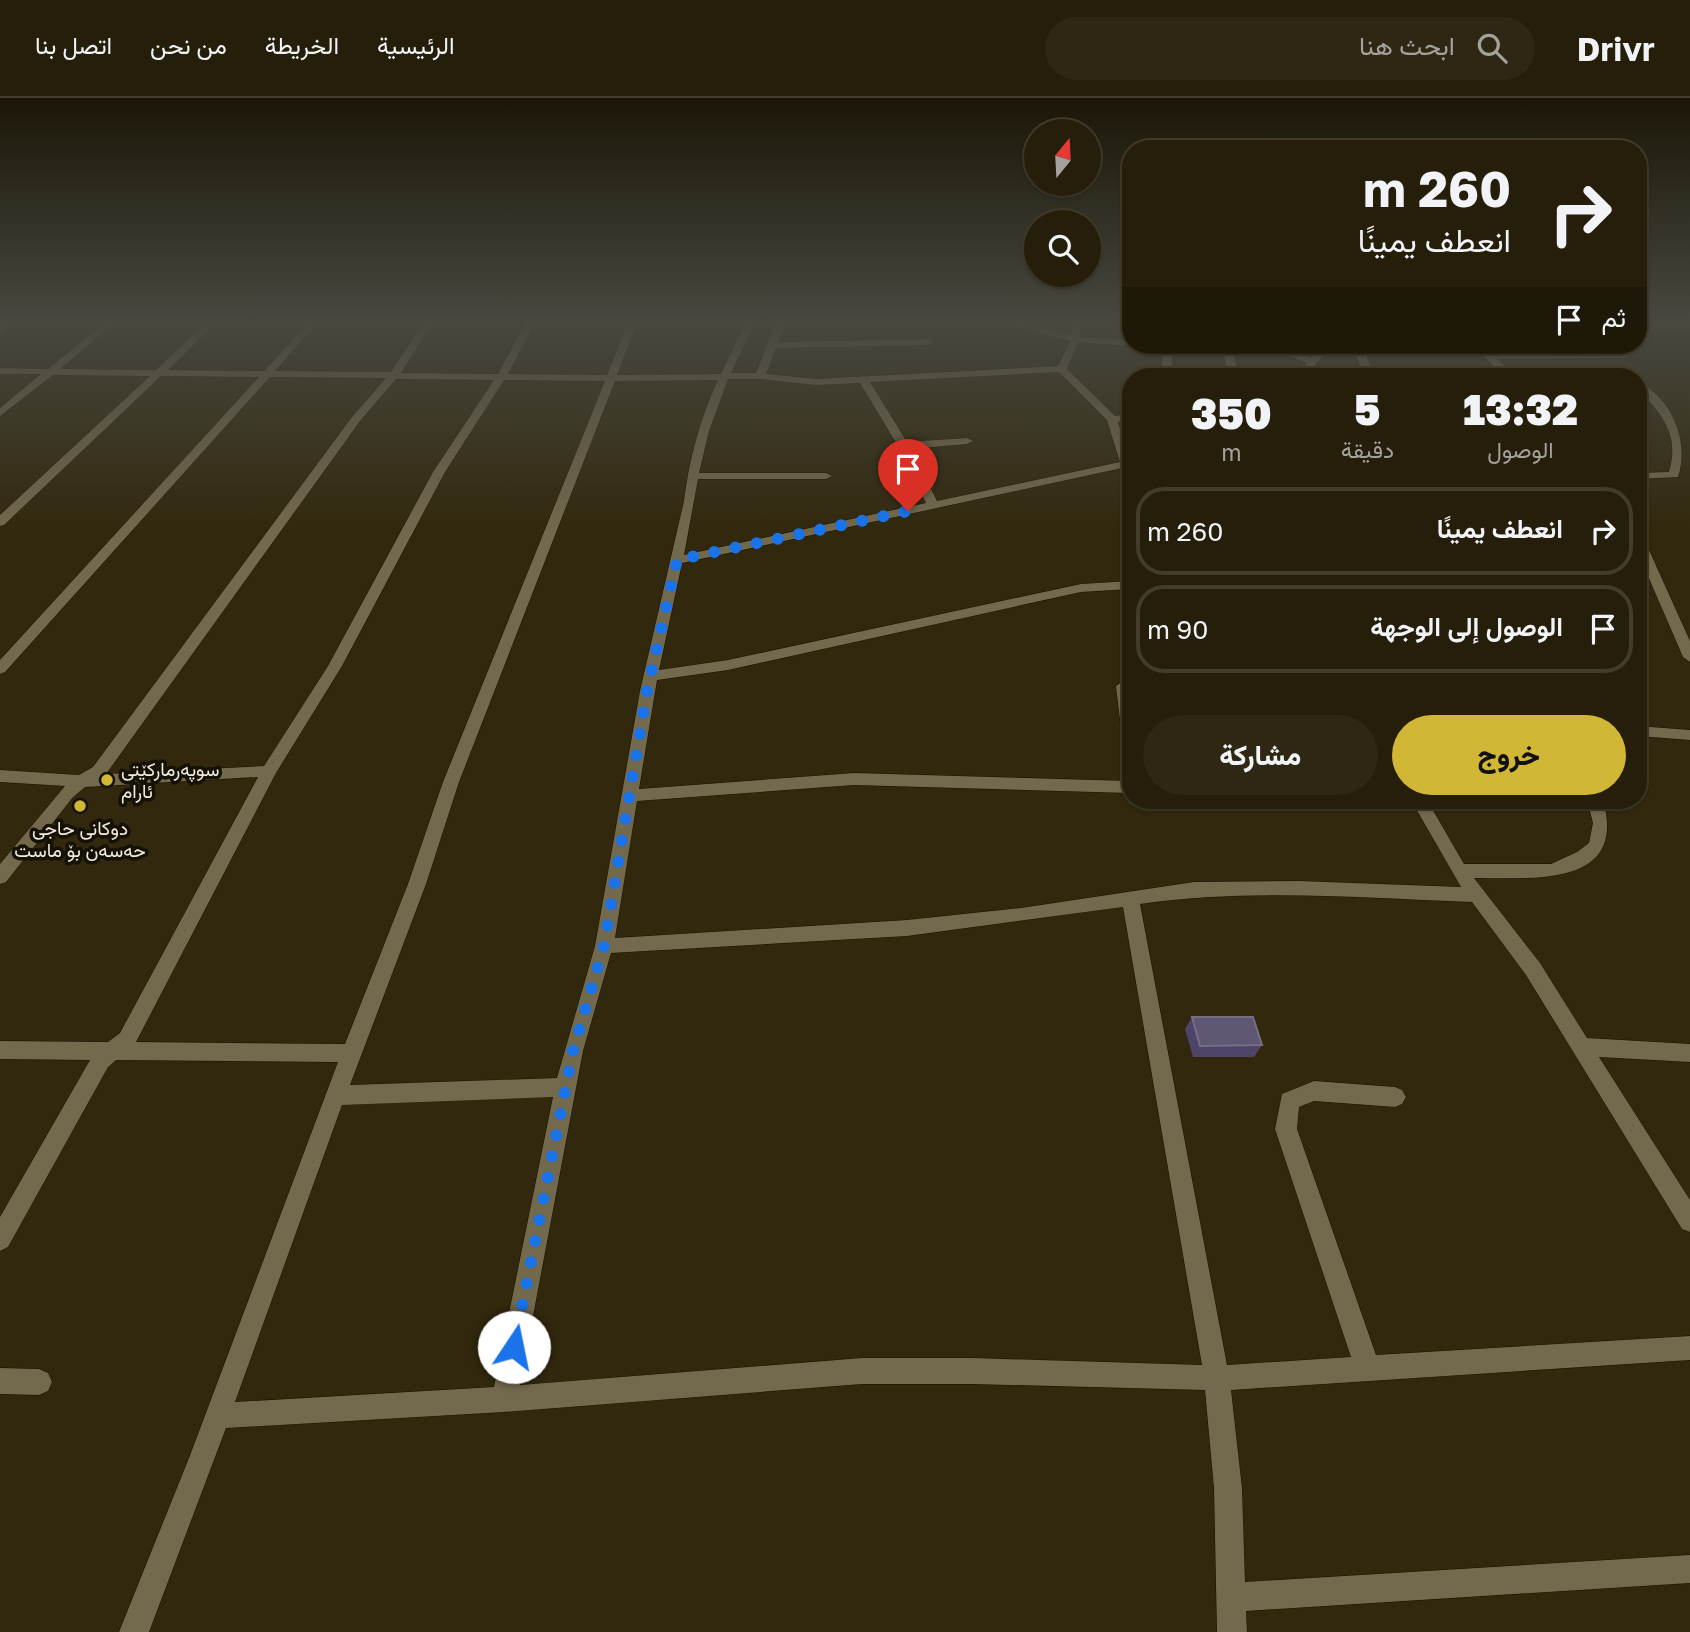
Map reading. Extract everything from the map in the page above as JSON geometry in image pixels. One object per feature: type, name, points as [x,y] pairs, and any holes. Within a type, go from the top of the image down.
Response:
[{"type":"street","points":[[0,413],[25,392]]},
{"type":"street","points":[[0,522],[137,392]]},
{"type":"street","points":[[0,669],[253,392]]},
{"type":"street","points":[[0,877],[67,793],[99,771],[356,419],[380,392]]},
{"type":"street","points":[[0,1239],[101,1060],[127,1039],[269,771],[335,666],[439,472],[491,392]]},
{"type":"street","points":[[134,1632],[218,1416],[335,1095],[417,884],[451,782],[604,392]]},
{"type":"street","points":[[504,1399],[573,1051],[604,946],[628,796],[651,676],[690,501],[691,476],[706,425],[721,392]]},
{"type":"street","points":[[871,392],[904,446],[933,505]]},
{"type":"street","points":[[1085,392],[1112,419],[1122,449]]},
{"type":"street","points":[[1647,393],[1673,416],[1689,444],[1684,461],[1674,475],[1647,476]]},
{"type":"street","points":[[1112,419],[1122,418]]},
{"type":"street","points":[[904,446],[967,441]]},
{"type":"street","points":[[677,560],[933,505],[1122,470]]},
{"type":"street","points":[[691,476],[826,476]]},
{"type":"street","points":[[1647,559],[1690,657]]},
{"type":"street","points":[[651,676],[728,665],[1081,588],[1122,585]]},
{"type":"street","points":[[1647,732],[1690,735]]},
{"type":"street","points":[[0,776],[81,781],[269,771]]},
{"type":"street","points":[[628,796],[854,779],[1122,787]]},
{"type":"street","points":[[1424,809],[1459,872],[1533,969],[1690,1221]]},
{"type":"street","points":[[1459,872],[1553,871],[1583,858],[1597,846],[1601,823],[1597,809]]},
{"type":"street","points":[[604,946],[907,928],[1194,889],[1299,888],[1476,895]]},
{"type":"street","points":[[1130,898],[1217,1378],[1228,1488],[1232,1632]]},
{"type":"street","points":[[1581,1047],[1690,1053]]},
{"type":"street","points":[[0,1050],[352,1053]]},
{"type":"street","points":[[335,1095],[566,1087]]},
{"type":"street","points":[[1368,1369],[1286,1129],[1289,1101],[1314,1091],[1395,1097]]},
{"type":"street","points":[[218,1416],[504,1399],[862,1371],[973,1371],[1217,1378],[1690,1348]]},
{"type":"street","points":[[0,1381],[39,1382]]},
{"type":"street","points":[[1233,1597],[1690,1569]]},
{"type":"building","points":[[1192,1017],[1253,1017],[1262,1045],[1200,1046]]},
{"type":"place","name":"سوپەرمارکێتی ئارام","points":[[107,780]]},
{"type":"place","name":"دوکانی حاجی حەسەن بۆ ماست","points":[[80,806]]},
{"type":"route","points":[[514,1347],[573,1051],[604,946],[647,691],[677,560],[908,511]]}]
